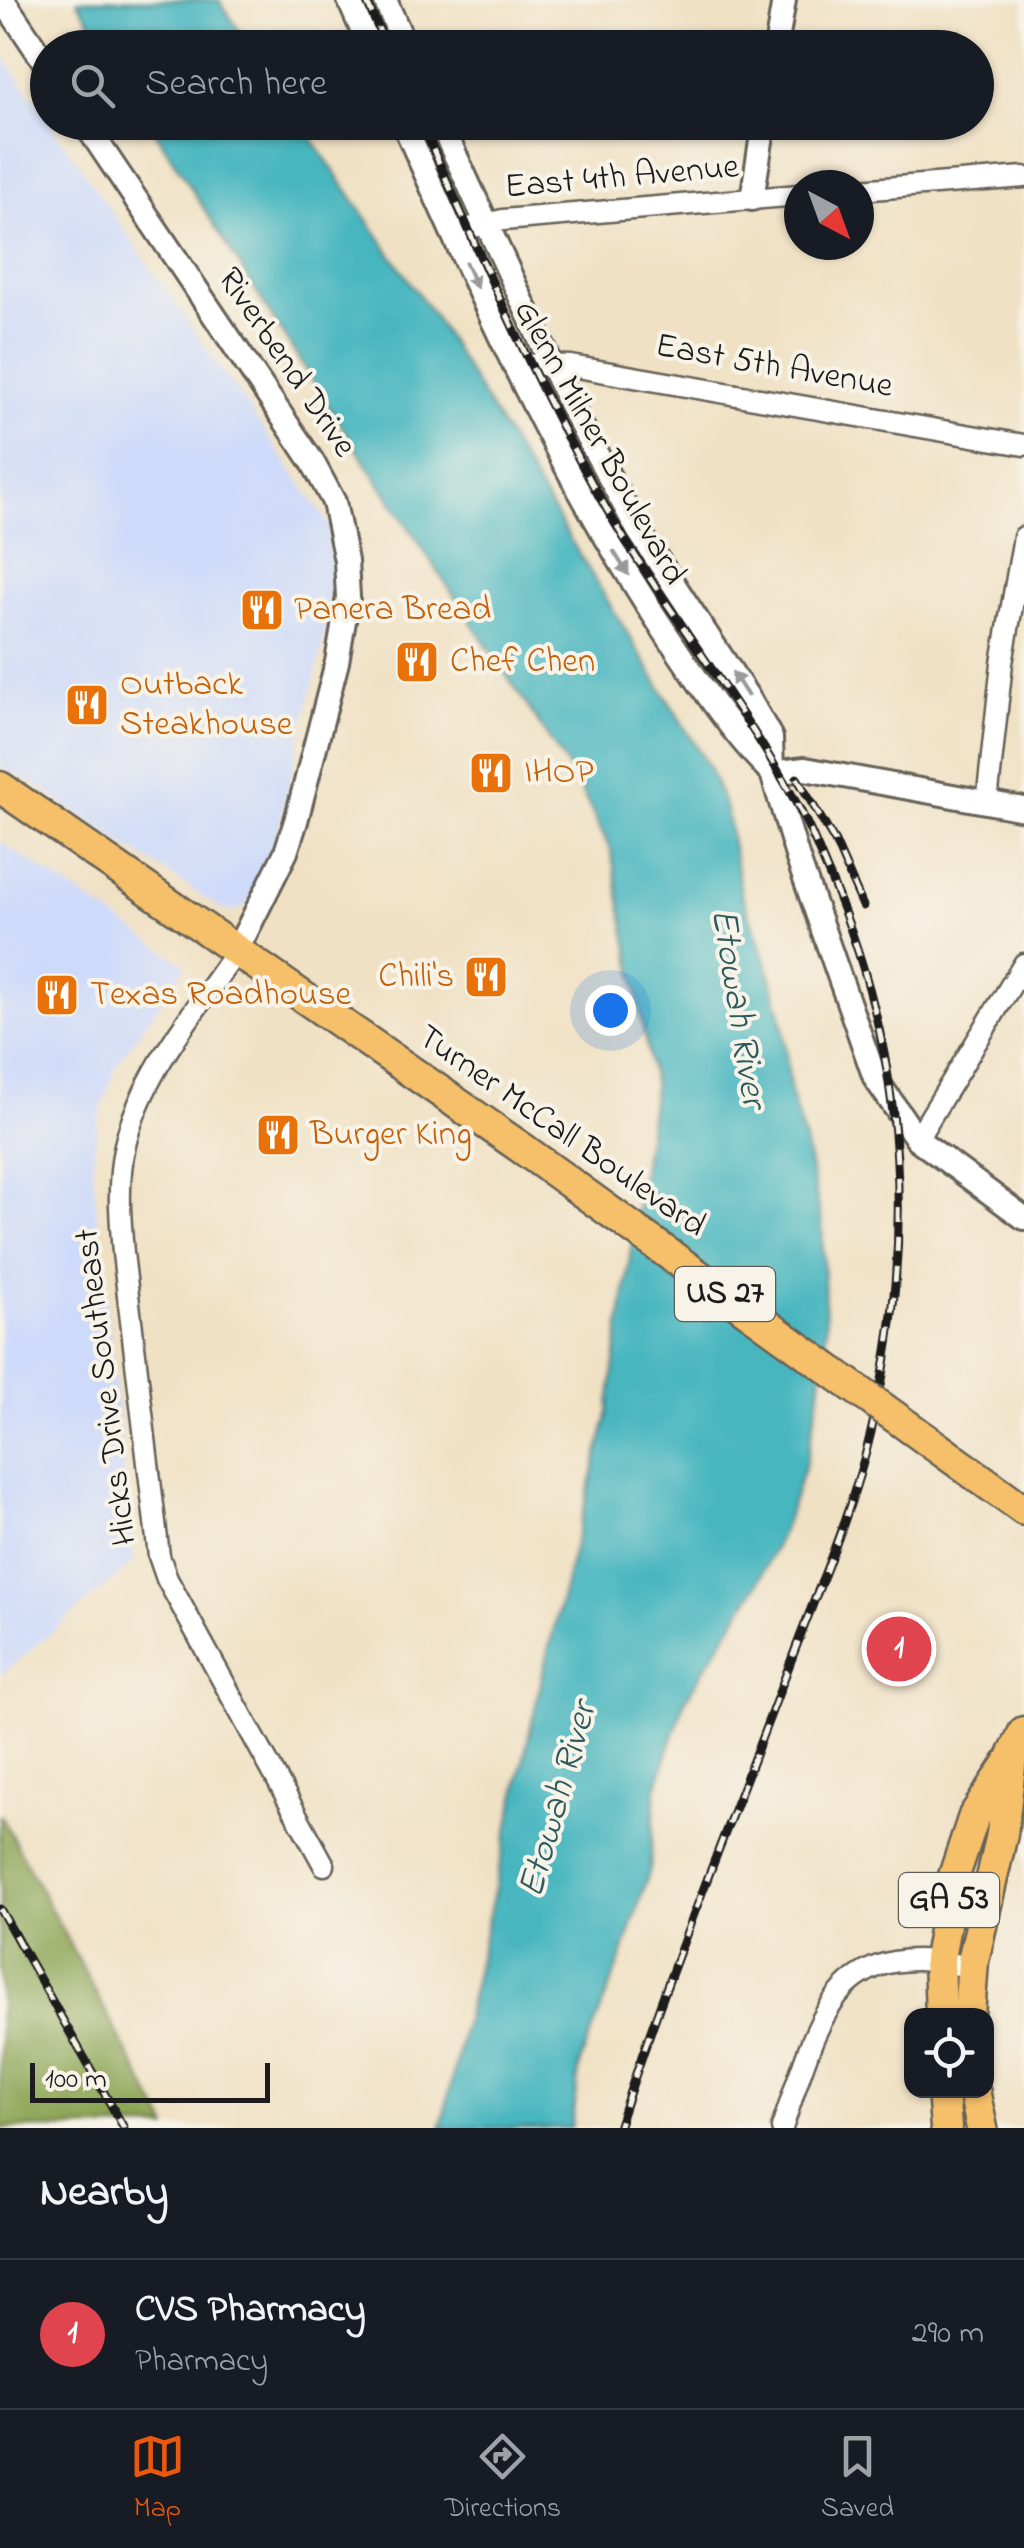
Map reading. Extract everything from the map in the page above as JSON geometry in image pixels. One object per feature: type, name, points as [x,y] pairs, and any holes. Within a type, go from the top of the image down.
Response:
[{"type":"main road","name":"Turner McCall Boulevard","points":[[0,787],[524,1149],[1024,1510]]},
{"type":"main road","name":"GA 53","points":[[941,2008],[939,1960],[960,1856],[974,1816],[1011,1760],[1024,1732]]},
{"type":"main road","name":"GA 53","points":[[970,2008],[972,1968],[1002,1834],[1011,1760]]},
{"type":"main road","points":[[944,2098],[946,2128]]},
{"type":"main road","points":[[976,2098],[983,2126]]},
{"type":"street","points":[[3,0],[30,41]]},
{"type":"street","points":[[348,0],[362,30]]},
{"type":"street","points":[[385,0],[398,30]]},
{"type":"street","points":[[779,30],[784,0]]},
{"type":"street","name":"Riverbend Drive","points":[[96,140],[312,461],[334,502],[343,538],[348,597],[313,759],[286,852],[236,950]]},
{"type":"street","name":"Glenn Milner Boulevard","points":[[411,140],[512,364],[590,511],[650,610],[736,738],[772,773]]},
{"type":"street","name":"Glenn Milner Boulevard","points":[[448,140],[549,364],[638,530],[749,698],[771,738],[772,773],[803,875],[875,1078],[917,1140],[1024,1218]]},
{"type":"street","points":[[752,199],[761,140]]},
{"type":"street","points":[[874,189],[1024,177]]},
{"type":"street","name":"East 4th Avenue","points":[[452,232],[504,220],[784,196]]},
{"type":"street","name":"East 5th Avenue","points":[[512,364],[549,364],[1024,445]]},
{"type":"street","points":[[986,802],[1002,662],[1024,537]]},
{"type":"street","points":[[772,773],[805,769],[1024,809]]},
{"type":"street","name":"Hicks Drive Southeast","points":[[236,950],[164,1056],[144,1093],[125,1145],[119,1206],[123,1253],[159,1556],[167,1579],[324,1865]]},
{"type":"street","points":[[917,1140],[1024,964]]},
{"type":"street","points":[[782,2128],[811,2042],[833,1998],[856,1977],[884,1964],[915,1957],[972,1968]]},
{"type":"shaded area","points":[[0,51],[30,94],[30,140],[62,140],[329,524],[333,575],[324,639],[276,839],[248,903],[236,911],[223,910],[35,785],[0,766]]},
{"type":"shaded area","points":[[0,841],[186,965],[116,1066],[98,1121],[92,1166],[134,1562],[0,1676]]},
{"type":"green space","points":[[0,1814],[168,2128],[0,2128]]},
{"type":"water","points":[[77,0],[219,0],[239,30],[95,30]]},
{"type":"water","name":"Etowah River","points":[[161,140],[313,140],[437,321],[709,767],[726,809],[741,893],[767,963],[782,1019],[791,1095],[822,1224],[826,1331],[820,1391],[806,1462],[783,1530],[757,1585],[685,1700],[656,1788],[650,1869],[622,1957],[580,2062],[571,2128],[441,2128],[547,1655],[607,1418],[654,1087],[611,851],[575,778],[327,404]]},
{"type":"railway","points":[[366,0],[379,30]]},
{"type":"railway","points":[[429,140],[510,322],[583,468],[633,552],[755,733],[808,825],[856,944],[875,1013],[889,1081],[896,1151],[894,1291],[885,1361],[864,1461],[680,1951],[618,2128]]},
{"type":"railway","points":[[797,778],[835,842],[863,906]]},
{"type":"railway","points":[[0,1909],[124,2128]]},
{"type":"place","name":"Panera Bread","points":[[262,610]]},
{"type":"place","name":"Chef Chen","points":[[417,662]]},
{"type":"place","name":"Outback Steakhouse","points":[[87,705]]},
{"type":"place","name":"IHOP","points":[[491,773]]},
{"type":"place","name":"Chili's","points":[[486,977]]},
{"type":"place","name":"Texas Roadhouse","points":[[57,995]]},
{"type":"place","name":"Burger King","points":[[278,1135]]},
{"type":"place","name":"CVS Pharmacy","points":[[899,1649]]}]
